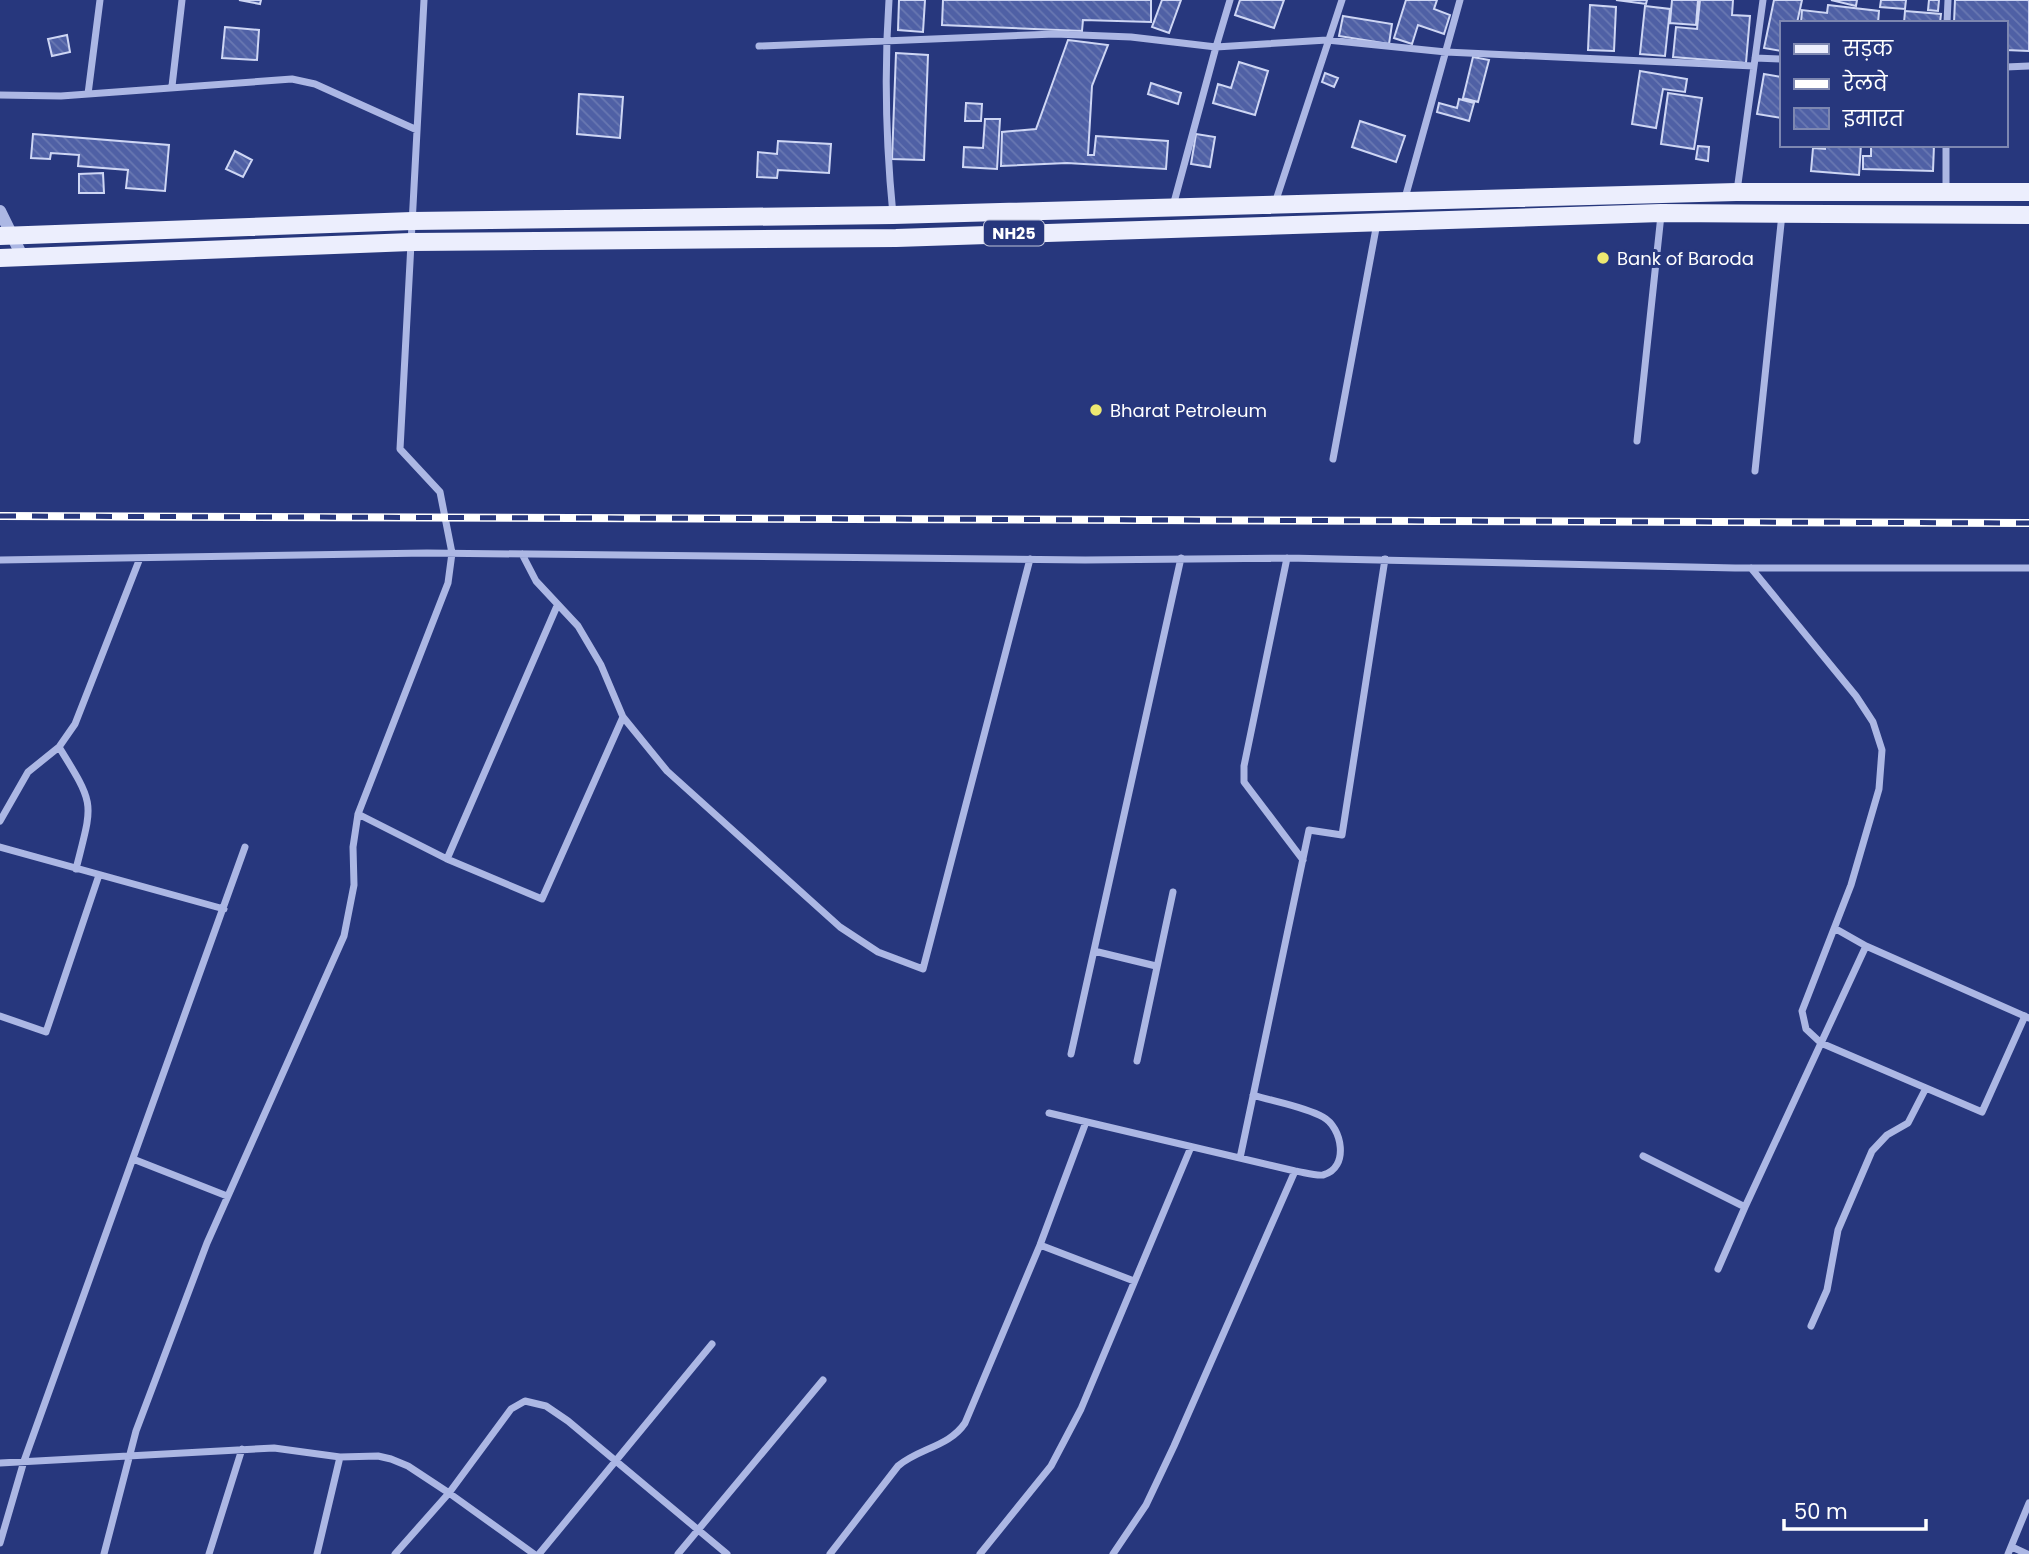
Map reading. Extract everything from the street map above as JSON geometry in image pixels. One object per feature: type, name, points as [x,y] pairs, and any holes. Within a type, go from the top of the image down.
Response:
[{"type":"main road","name":"NH25","points":[[7,236],[412,221],[894,215],[1736,192],[2029,192]]},
{"type":"main road","name":"NH25","points":[[0,258],[411,242],[896,238],[1661,213],[2029,215]]},
{"type":"street","points":[[88,94],[100,0]]},
{"type":"street","points":[[172,86],[182,0]]},
{"type":"street","points":[[106,1554],[130,1455],[150,1393],[228,1196],[344,936],[354,885],[353,847],[358,814],[448,583],[452,553],[440,492],[400,449],[424,0]]},
{"type":"street","points":[[889,0],[886,42],[888,161],[894,215]]},
{"type":"street","points":[[1173,207],[1230,0]]},
{"type":"street","points":[[1275,203],[1342,0]]},
{"type":"street","points":[[1404,201],[1460,0]]},
{"type":"street","points":[[1736,192],[1763,0]]},
{"type":"street","points":[[1947,21],[1948,0]]},
{"type":"street","points":[[759,46],[1055,34],[1131,37],[1216,47],[1327,40],[1446,52],[1754,62],[1780,59]]},
{"type":"street","points":[[2008,67],[2029,66]]},
{"type":"street","points":[[0,95],[88,94],[172,86],[304,81],[417,130]]},
{"type":"street","points":[[1945,191],[1946,147]]},
{"type":"street","points":[[0,211],[7,236],[23,258]]},
{"type":"street","points":[[1637,441],[1661,213]]},
{"type":"street","points":[[1755,471],[1783,213]]},
{"type":"street","points":[[1333,459],[1377,223]]},
{"type":"street","points":[[0,560],[452,553],[1030,559],[1287,558],[1751,568],[2029,568]]},
{"type":"street","points":[[522,554],[536,581],[578,626],[601,665],[623,717],[667,771],[840,926],[878,952],[923,969],[1030,559]]},
{"type":"street","points":[[0,821],[28,772],[59,747],[75,724],[140,558]]},
{"type":"street","points":[[1071,1054],[1181,558]]},
{"type":"street","points":[[1287,558],[1244,766],[1244,782],[1303,860]]},
{"type":"street","points":[[1240,1158],[1309,830],[1342,835],[1385,559]]},
{"type":"street","points":[[1751,568],[1856,696],[1873,722],[1882,750],[1879,789],[1836,929],[1802,1012],[1806,1029],[1821,1043],[1982,1112],[2027,1017],[1866,946],[1836,929]]},
{"type":"street","points":[[447,859],[557,606]]},
{"type":"street","points":[[358,814],[447,859],[542,899],[623,717]]},
{"type":"street","points":[[59,747],[85,788],[91,807],[76,869]]},
{"type":"street","points":[[0,847],[224,909]]},
{"type":"street","points":[[0,1543],[24,1461],[245,847]]},
{"type":"street","points":[[0,1027],[2,1017],[46,1032],[99,875]]},
{"type":"street","points":[[1137,1061],[1173,892]]},
{"type":"street","points":[[1718,1269],[1866,946]]},
{"type":"street","points":[[1094,951],[1156,966]]},
{"type":"street","points":[[1811,1326],[1826,1290],[1838,1230],[1872,1151],[1887,1135],[1908,1123],[1926,1088]]},
{"type":"street","points":[[1049,1113],[1295,1171],[1321,1175],[1331,1170],[1339,1158],[1341,1142],[1335,1127],[1322,1116],[1254,1095]]},
{"type":"street","points":[[830,1554],[898,1466],[911,1455],[957,1435],[965,1423],[1040,1245],[1086,1122]]},
{"type":"street","points":[[980,1554],[1051,1466],[1081,1409],[1191,1147]]},
{"type":"street","points":[[1643,1156],[1745,1208]]},
{"type":"street","points":[[133,1159],[228,1196]]},
{"type":"street","points":[[1113,1554],[1146,1505],[1169,1458],[1295,1171]]},
{"type":"street","points":[[1040,1245],[1133,1281]]},
{"type":"street","points":[[0,1463],[275,1448],[340,1457],[378,1456],[408,1465],[537,1554],[712,1344]]},
{"type":"street","points":[[678,1554],[822,1380]]},
{"type":"street","points":[[395,1554],[449,1493],[511,1409],[525,1401],[546,1406],[727,1554]]},
{"type":"street","points":[[209,1554],[242,1449]]},
{"type":"street","points":[[317,1554],[340,1457]]},
{"type":"street","points":[[2027,1554],[2010,1550],[2029,1503]]},
{"type":"building","points":[[239,0],[261,0],[260,4]]},
{"type":"building","points":[[899,0],[925,0],[923,32],[898,30]]},
{"type":"building","points":[[943,0],[1151,0],[1151,22],[1083,20],[1082,31],[942,25]]},
{"type":"building","points":[[1162,0],[1181,0],[1169,33],[1152,27]]},
{"type":"building","points":[[1240,0],[1284,0],[1274,28],[1235,15]]},
{"type":"building","points":[[1406,0],[1437,0],[1434,9],[1450,15],[1444,34],[1418,25],[1412,44],[1394,38]]},
{"type":"building","points":[[1616,0],[1647,0],[1646,4]]},
{"type":"building","points":[[1672,0],[1698,0],[1696,25],[1670,23]]},
{"type":"building","points":[[1700,0],[1733,0],[1732,15],[1750,16],[1746,63],[1673,57],[1676,27],[1697,29]]},
{"type":"building","points":[[1774,0],[1802,0],[1797,21],[1780,21],[1780,51],[1764,48]]},
{"type":"building","points":[[1831,0],[1857,0],[1856,6]]},
{"type":"building","points":[[1881,0],[1906,0],[1905,9],[1880,7]]},
{"type":"building","points":[[1929,0],[1939,0],[1938,11],[1928,10]]},
{"type":"building","points":[[1955,0],[2029,0],[2029,51],[2008,50],[2008,21],[1954,21]]},
{"type":"building","points":[[1590,5],[1616,7],[1614,51],[1588,50]]},
{"type":"building","points":[[1828,5],[1879,11],[1878,21],[1801,21],[1802,10],[1827,13]]},
{"type":"building","points":[[1645,6],[1670,9],[1665,56],[1640,54]]},
{"type":"building","points":[[1905,11],[1941,14],[1940,21],[1904,21]]},
{"type":"building","points":[[1343,16],[1392,24],[1389,44],[1339,36]]},
{"type":"building","points":[[225,27],[259,30],[257,60],[222,58]]},
{"type":"building","points":[[67,35],[70,52],[52,56],[48,39]]},
{"type":"building","points":[[1068,40],[1108,45],[1092,86],[1088,155],[1094,155],[1096,136],[1168,141],[1166,169],[1067,163],[1001,166],[1002,132],[1036,129]]},
{"type":"building","points":[[896,53],[928,55],[924,160],[892,159]]},
{"type":"building","points":[[1473,57],[1489,60],[1478,102],[1463,98]]},
{"type":"building","points":[[1239,62],[1268,71],[1255,115],[1213,103],[1218,84],[1231,88]]},
{"type":"building","points":[[1640,71],[1687,79],[1685,92],[1663,89],[1656,128],[1632,124]]},
{"type":"building","points":[[1325,73],[1338,78],[1334,87],[1322,82]]},
{"type":"building","points":[[1764,74],[1780,77],[1780,118],[1757,114]]},
{"type":"building","points":[[1151,83],[1181,93],[1178,104],[1148,94]]},
{"type":"building","points":[[1668,93],[1702,98],[1694,149],[1661,144]]},
{"type":"building","points":[[579,94],[623,97],[620,138],[577,134]]},
{"type":"building","points":[[1459,99],[1474,103],[1469,121],[1437,112],[1439,103],[1457,108]]},
{"type":"building","points":[[966,103],[982,104],[981,121],[965,121]]},
{"type":"building","points":[[985,119],[1000,119],[997,169],[963,167],[964,147],[983,148]]},
{"type":"building","points":[[1360,121],[1405,136],[1396,162],[1352,147]]},
{"type":"building","points":[[33,134],[169,145],[165,191],[126,188],[128,170],[78,166],[79,155],[51,153],[50,159],[31,158]]},
{"type":"building","points":[[1196,134],[1215,137],[1210,167],[1191,164]]},
{"type":"building","points":[[778,141],[831,144],[829,173],[778,170],[777,178],[757,177],[758,152],[777,154]]},
{"type":"building","points":[[1698,146],[1709,147],[1708,161],[1696,159]]},
{"type":"building","points":[[1861,147],[1859,175],[1811,171],[1813,148]]},
{"type":"building","points":[[1871,147],[1934,147],[1933,171],[1863,169],[1863,156],[1871,156]]},
{"type":"building","points":[[235,151],[252,160],[243,177],[226,169]]},
{"type":"building","points":[[103,173],[104,193],[79,193],[79,174]]},
{"type":"railway","points":[[0,516],[2029,523]]},
{"type":"place","name":"Bank of Baroda","points":[[1603,258]]},
{"type":"place","name":"Bharat Petroleum","points":[[1096,410]]}]
